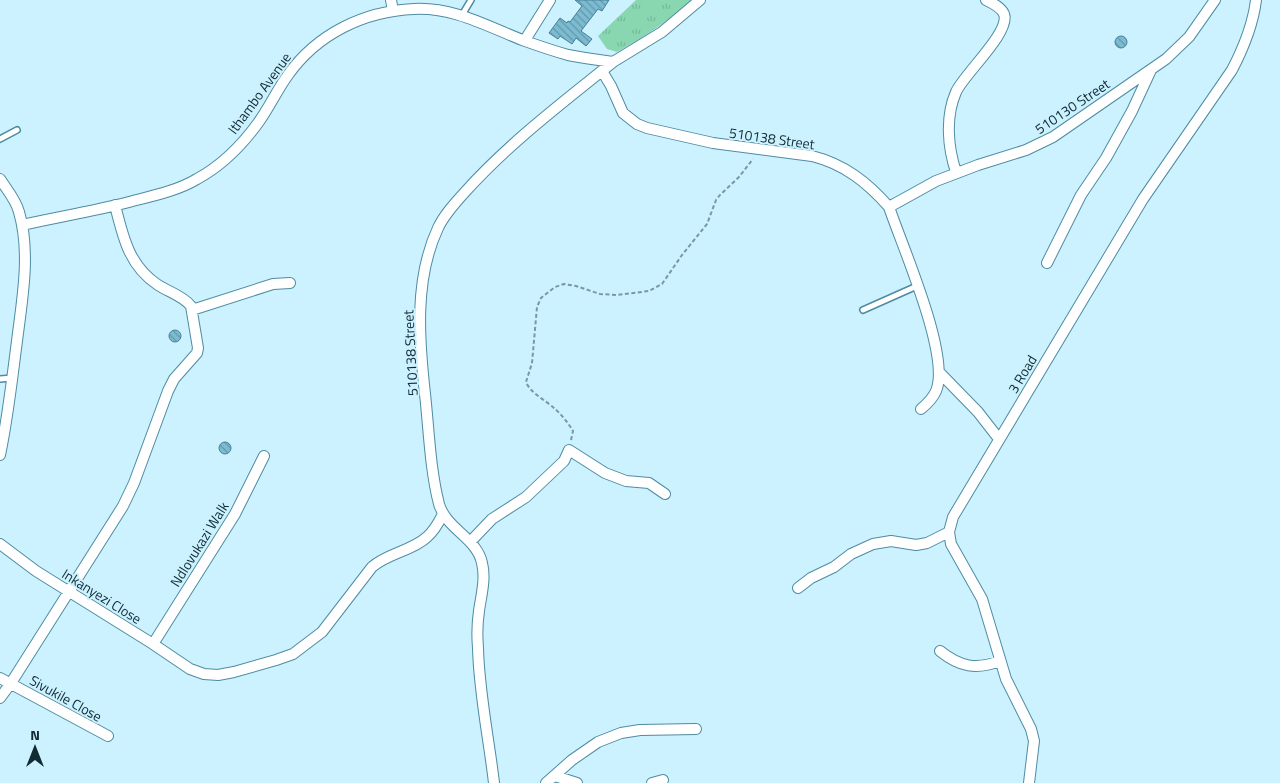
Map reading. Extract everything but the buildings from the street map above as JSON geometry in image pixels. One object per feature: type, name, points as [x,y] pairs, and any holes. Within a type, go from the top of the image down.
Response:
[{"type":"street","points":[[391,0],[392,11]]},
{"type":"street","points":[[525,40],[550,0]]},
{"type":"street","points":[[613,62],[662,32],[700,0]]},
{"type":"street","points":[[956,172],[952,159],[949,121],[956,91],[998,36],[1004,20],[1004,15],[1000,10],[986,0]]},
{"type":"street","name":"510130 Street","points":[[889,207],[956,172],[1038,145],[1053,137],[1151,70],[1177,49],[1189,37],[1215,0]]},
{"type":"street","name":"3 Road","points":[[949,532],[953,517],[999,438],[1144,199],[1232,70],[1249,32],[1256,0]]},
{"type":"street","name":"Ithambo Avenue","points":[[22,225],[115,205],[175,189],[197,179],[230,154],[245,138],[258,123],[287,76],[307,53],[334,32],[357,20],[392,11],[415,9],[440,10],[462,15],[567,54],[613,62]]},
{"type":"street","name":"510138 Street","points":[[494,783],[478,651],[478,622],[484,577],[483,568],[480,555],[443,514],[435,484],[420,328],[422,290],[428,256],[438,228],[454,205],[485,171],[530,130],[613,62]]},
{"type":"street","points":[[1047,263],[1081,195],[1106,158],[1128,119],[1151,70]]},
{"type":"street","name":"510138 Street","points":[[602,71],[611,86],[623,114],[637,124],[663,133],[713,143],[812,156],[835,163],[860,178],[876,193],[889,207],[934,336],[939,372],[936,390],[932,399],[922,409]]},
{"type":"street","points":[[0,455],[7,422],[24,276],[22,225],[18,209],[2,186]]},
{"type":"street","points":[[0,698],[127,498],[174,379],[197,353],[198,348],[192,310],[187,302],[155,284],[138,268],[127,247],[115,205]]},
{"type":"street","points":[[192,310],[273,284],[290,283]]},
{"type":"street","points":[[939,372],[978,412],[999,438]]},
{"type":"street","points":[[470,542],[492,519],[526,497],[562,463],[569,450],[605,473],[626,481],[649,483],[665,494]]},
{"type":"street","name":"Ndlovukazi Walk","points":[[153,644],[235,514],[264,456]]},
{"type":"street","name":"Inkanyezi Close","points":[[0,544],[36,571],[190,669],[204,674],[218,675],[256,666],[293,654],[322,632],[372,567],[379,561],[427,538],[435,529],[443,514]]},
{"type":"street","points":[[798,588],[811,578],[834,567],[851,554],[873,544],[891,541],[916,545],[927,543],[949,532],[953,551],[982,600],[1011,691],[1031,729],[1034,741],[1029,783]]},
{"type":"street","points":[[940,651],[956,662],[975,666],[986,666],[1000,661]]},
{"type":"street","name":"Sivukile Close","points":[[0,678],[108,736]]},
{"type":"street","points":[[546,783],[572,760],[598,742],[621,733],[640,730],[696,729]]},
{"type":"street","points":[[555,776],[577,783]]},
{"type":"street","points":[[652,783],[663,780]]},
{"type":"lane","points":[[462,15],[471,0]]},
{"type":"lane","points":[[0,138],[17,130]]},
{"type":"lane","points":[[863,310],[917,286]]},
{"type":"lane","points":[[0,379],[12,378]]},
{"type":"path","points":[[569,450],[573,432],[567,421],[554,408],[528,388],[526,382],[531,369],[536,312],[541,298],[550,290],[564,284],[600,294],[617,295],[649,291],[662,284],[707,224],[716,200],[745,170],[759,150]]},
{"type":"green space","points":[[636,0],[691,0],[665,22],[617,52],[607,49],[598,36]]}]
